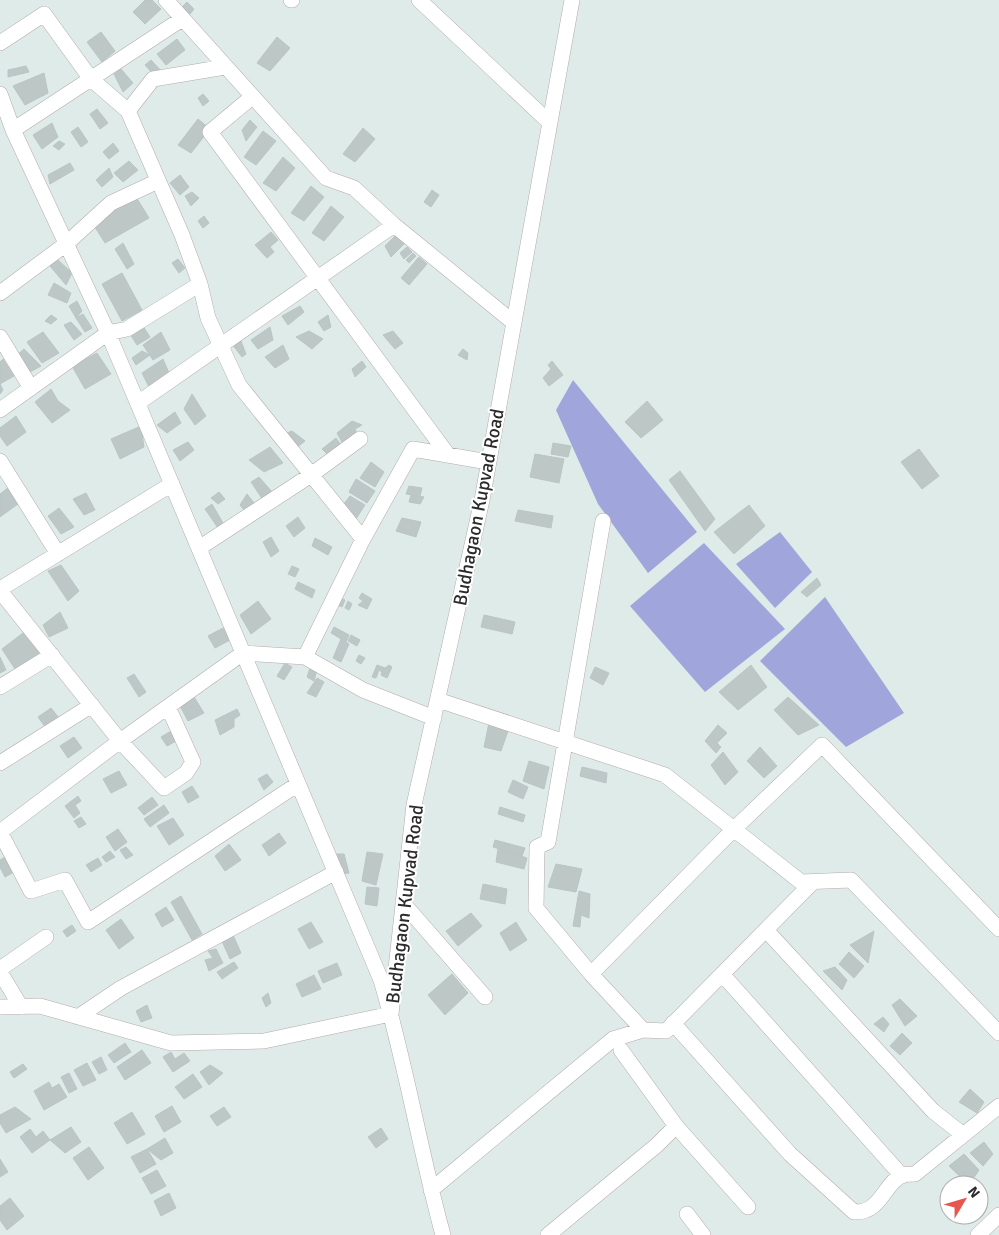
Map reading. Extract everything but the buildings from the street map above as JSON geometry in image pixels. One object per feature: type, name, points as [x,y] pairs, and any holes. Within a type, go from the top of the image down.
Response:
[{"type":"street","points":[[419,0],[549,122]]},
{"type":"street","name":"Budhagaon Kupvad Road","points":[[391,1014],[414,805],[488,462],[572,0]]},
{"type":"street","points":[[13,130],[91,78],[175,6],[225,67],[326,178],[354,188],[394,225],[514,322]]},
{"type":"street","points":[[0,43],[44,14],[91,78],[128,112],[200,284],[208,318],[238,385],[363,539]]},
{"type":"street","points":[[128,112],[153,79],[225,67]]},
{"type":"street","points":[[0,94],[13,130],[108,333],[381,980],[391,1014],[443,1235]]},
{"type":"street","points":[[252,97],[210,132],[448,455]]},
{"type":"street","points":[[0,293],[66,244],[111,203],[158,181]]},
{"type":"street","points":[[138,403],[394,225]]},
{"type":"street","points":[[0,410],[108,333],[127,329],[200,284]]},
{"type":"street","points":[[0,336],[31,388]]},
{"type":"street","points":[[199,548],[311,475],[360,439]]},
{"type":"street","points":[[305,657],[363,539],[413,449],[488,462]]},
{"type":"street","points":[[0,461],[58,554]]},
{"type":"street","points":[[168,707],[193,762],[186,773],[164,788],[120,741],[0,590],[172,484]]},
{"type":"street","points":[[603,520],[548,842],[537,847],[536,908],[591,974],[643,1030]]},
{"type":"street","points":[[298,784],[88,922],[66,880],[31,891],[0,832],[120,741],[243,653],[305,657],[363,690],[434,718]]},
{"type":"street","points":[[0,687],[52,655]]},
{"type":"street","points":[[438,700],[665,775],[801,882],[851,880],[999,1033]]},
{"type":"street","points":[[0,763],[92,706]]},
{"type":"street","points":[[591,974],[734,829],[822,745],[999,928]]},
{"type":"street","points":[[78,1017],[121,988],[336,872]]},
{"type":"street","points":[[431,1190],[612,1039],[643,1030],[666,1031],[813,882]]},
{"type":"street","points":[[404,903],[485,997]]},
{"type":"street","points":[[766,930],[933,1111],[962,1134]]},
{"type":"street","points":[[21,1007],[0,971],[46,937]]},
{"type":"street","points":[[722,974],[902,1176]]},
{"type":"street","points":[[0,1007],[40,1006],[171,1043],[264,1041],[391,1014]]},
{"type":"street","points":[[673,1023],[790,1154],[854,1212],[862,1212],[874,1206],[902,1176],[915,1174],[962,1134],[970,1130],[999,1106]]},
{"type":"street","points":[[621,1050],[676,1126],[748,1207]]},
{"type":"street","points":[[548,1235],[657,1145],[676,1126]]},
{"type":"street","points":[[687,1214],[703,1235]]},
{"type":"street","points":[[978,1235],[999,1215]]},
{"type":"shaded area","points":[[573,380],[697,532],[648,573],[598,504],[556,410]]},
{"type":"shaded area","points":[[780,532],[812,572],[775,608],[736,564]]},
{"type":"shaded area","points":[[704,543],[785,629],[705,692],[630,606]]},
{"type":"shaded area","points":[[825,597],[904,713],[846,747],[760,661]]}]
